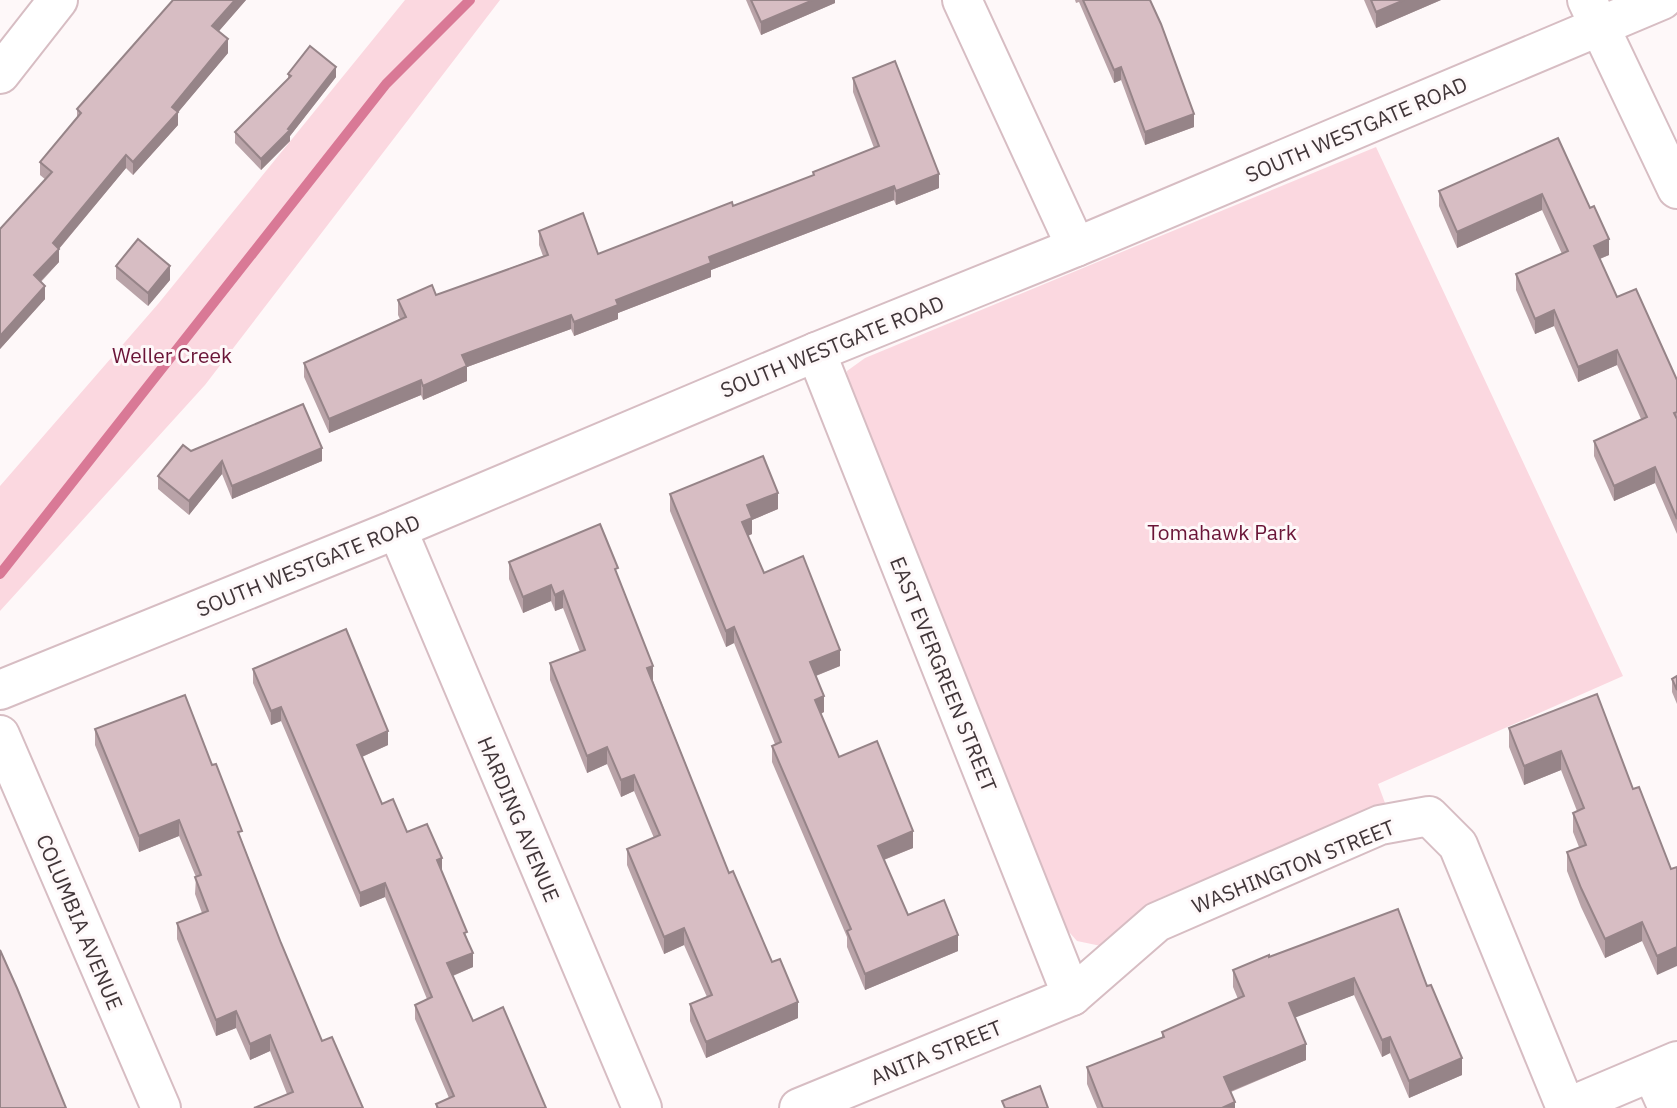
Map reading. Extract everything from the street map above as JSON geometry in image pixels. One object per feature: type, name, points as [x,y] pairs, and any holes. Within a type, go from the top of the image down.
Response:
[{"type":"street","points":[[0,74],[58,0]]},
{"type":"street","points":[[962,0],[1076,247]]},
{"type":"street","name":"SOUTH WESTGATE ROAD","points":[[0,690],[397,529],[816,352],[1076,247],[1593,14],[1662,0]]},
{"type":"street","points":[[1593,14],[1677,189]]},
{"type":"street","name":"EAST EVERGREEN STREET","points":[[816,352],[1072,996]]},
{"type":"street","name":"HARDING AVENUE","points":[[397,529],[642,1108]]},
{"type":"street","name":"COLUMBIA AVENUE","points":[[0,735],[161,1108]]},
{"type":"street","name":"WASHINGTON STREET","points":[[1072,996],[1157,922],[1380,825],[1429,816],[1458,845],[1566,1108]]},
{"type":"street","name":"ANITA STREET","points":[[799,1108],[1072,996]]},
{"type":"street","points":[[1566,1108],[1664,1066],[1668,1108]]},
{"type":"green space","name":"Weller Creek","points":[[405,0],[500,0],[205,385],[0,611],[0,486],[158,304]]},
{"type":"green space","name":"Tomahawk Park","points":[[1376,147],[1623,676],[1378,784],[1385,803],[1160,898],[1101,946],[1077,941],[1061,923],[848,388],[847,371],[865,358]]},
{"type":"building","points":[[173,0],[235,0],[212,26],[228,39],[172,107],[178,112],[133,162],[126,155],[53,243],[59,249],[34,275],[45,286],[0,336],[0,229],[52,172],[40,162],[81,113],[77,109]]},
{"type":"building","points":[[751,0],[813,0],[761,22]]},
{"type":"building","points":[[1083,0],[1150,0],[1194,114],[1145,132],[1121,67],[1114,70]]},
{"type":"building","points":[[1371,0],[1404,0],[1376,12]]},
{"type":"building","points":[[310,46],[336,67],[288,129],[290,130],[261,159],[235,132],[291,76],[288,74]]},
{"type":"building","points":[[895,61],[939,174],[896,191],[894,186],[709,257],[711,263],[616,300],[618,305],[574,322],[571,315],[462,355],[467,366],[423,386],[421,380],[329,419],[304,363],[406,317],[398,300],[432,285],[436,295],[548,255],[539,231],[583,213],[598,254],[732,202],[733,206],[814,175],[813,172],[879,146],[853,78]]},
{"type":"building","points":[[1558,138],[1590,208],[1594,206],[1609,239],[1594,246],[1617,297],[1636,289],[1677,380],[1677,412],[1674,413],[1677,419],[1677,519],[1655,467],[1614,486],[1594,441],[1647,417],[1617,350],[1578,367],[1554,310],[1535,319],[1516,274],[1568,251],[1542,194],[1457,232],[1439,191]]},
{"type":"building","points":[[138,239],[170,266],[148,293],[116,266]]},
{"type":"building","points":[[303,404],[322,448],[232,486],[222,461],[189,501],[158,476],[183,445],[191,451]]},
{"type":"building","points":[[763,456],[778,493],[747,505],[752,518],[742,522],[764,573],[803,556],[840,650],[810,662],[824,696],[815,700],[839,757],[877,741],[913,831],[878,846],[908,915],[944,900],[958,935],[865,974],[847,931],[851,929],[772,746],[781,742],[734,627],[726,631],[670,494]]},
{"type":"building","points":[[600,524],[653,666],[647,668],[729,873],[733,871],[772,962],[780,959],[798,1002],[706,1042],[690,1004],[712,995],[684,928],[664,937],[627,849],[660,835],[634,775],[621,780],[607,747],[587,756],[550,663],[585,650],[563,591],[555,595],[551,585],[523,597],[509,562]]},
{"type":"building","points":[[346,629],[388,731],[357,745],[382,804],[393,799],[407,832],[427,824],[442,858],[437,860],[467,932],[464,933],[473,953],[447,963],[473,1021],[503,1007],[546,1108],[438,1108],[436,1104],[454,1096],[415,1005],[432,997],[385,883],[360,893],[281,707],[271,711],[253,669]]},
{"type":"building","points":[[1677,676],[1677,690],[1672,679]]},
{"type":"building","points":[[1597,694],[1633,789],[1639,787],[1671,869],[1677,867],[1677,947],[1657,956],[1642,922],[1605,939],[1567,852],[1586,845],[1573,813],[1584,808],[1561,751],[1524,766],[1509,728]]},
{"type":"building","points":[[185,695],[212,765],[216,764],[242,831],[238,832],[322,1041],[332,1037],[363,1108],[254,1108],[293,1092],[270,1035],[250,1044],[236,1011],[216,1020],[177,923],[208,911],[195,877],[201,875],[179,820],[139,836],[95,729]]},
{"type":"building","points":[[1398,909],[1427,986],[1431,985],[1462,1058],[1409,1081],[1390,1037],[1382,1040],[1354,978],[1289,1003],[1306,1044],[1224,1077],[1235,1102],[1222,1108],[1103,1108],[1087,1067],[1164,1037],[1162,1032],[1244,996],[1233,970]]},
{"type":"building","points":[[0,950],[17,988],[66,1108],[0,1108]]},
{"type":"building","points":[[1040,1086],[1048,1108],[1005,1108],[1002,1101]]},
{"type":"waterway","name":"Weller Creek","points":[[0,574],[386,84],[470,0]]}]
